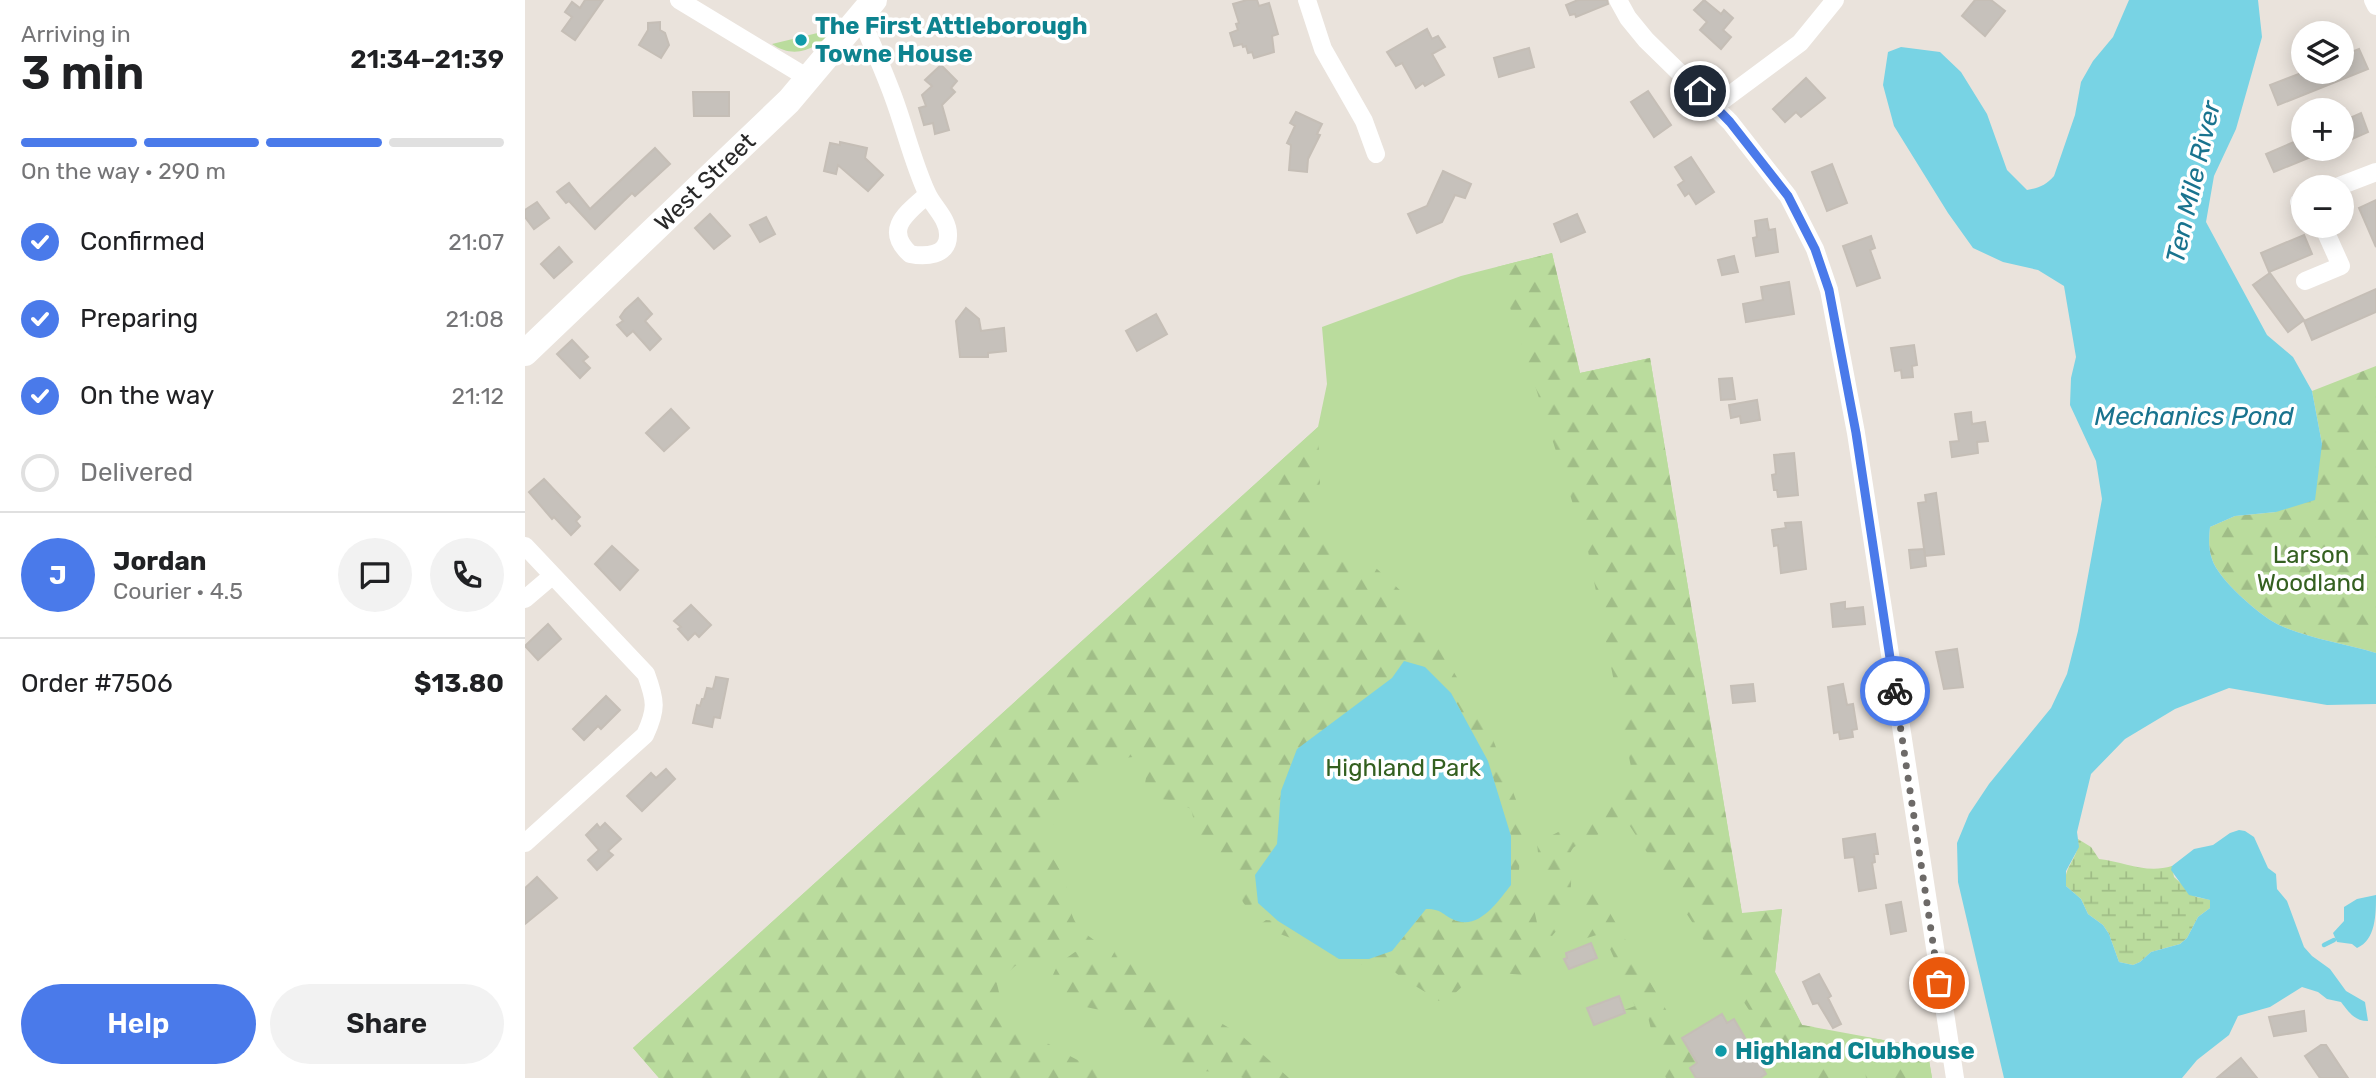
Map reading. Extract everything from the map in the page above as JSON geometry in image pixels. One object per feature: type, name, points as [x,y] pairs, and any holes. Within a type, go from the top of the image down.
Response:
[{"type":"main road","name":"West Street","points":[[525,353],[780,110],[867,8]]},
{"type":"street","points":[[679,0],[809,78]]},
{"type":"street","points":[[1307,0],[1323,49],[1364,121],[1375,154]]},
{"type":"street","points":[[1618,0],[1628,18],[1646,40],[1715,106],[1788,196],[1815,249],[1829,290],[1856,433],[1955,1078]]},
{"type":"street","points":[[1715,106],[1800,43],[1835,0]]},
{"type":"street","points":[[2374,0],[2376,6]]},
{"type":"street","points":[[867,8],[892,93],[927,195]]},
{"type":"street","points":[[2354,180],[2376,172]]},
{"type":"street","points":[[2305,281],[2341,266],[2328,238]]},
{"type":"street","points":[[525,546],[646,674],[655,697],[654,714],[645,735],[525,843]]},
{"type":"street","points":[[525,599],[552,576]]},
{"type":"green space","points":[[834,29],[813,47],[797,52],[772,44]]},
{"type":"green space","name":"Highland Park","points":[[1552,253],[1580,373],[1650,358],[1742,914],[1782,909],[1775,972],[1802,1025],[1927,1048],[1932,1078],[659,1078],[633,1048],[1318,427],[1327,384],[1322,327],[1461,276]]},
{"type":"green space","points":[[1552,253],[1580,373],[1650,358],[1742,913],[1782,909],[1775,972],[1802,1025],[1814,1027],[1819,1041],[1844,1078],[1793,1078],[1626,820],[1571,851],[1571,885],[1567,909],[1557,931],[1552,936],[1546,932],[1537,843],[1624,798],[1634,782],[1588,551],[1497,267]]},
{"type":"green space","name":"Larson Woodland","points":[[2376,366],[2376,653],[2301,633],[2269,619],[2222,576],[2212,559],[2209,543],[2210,527],[2235,516],[2276,512],[2322,444],[2312,391]]},
{"type":"green space","points":[[1318,427],[1320,483],[1310,514],[1323,538],[1346,555],[1377,569],[1402,592],[1417,630],[1442,652],[1492,737],[1518,805],[1522,833],[1517,895],[1534,909],[1547,969],[1534,976],[1490,972],[1467,982],[1450,998],[1439,1001],[1386,964],[1364,963],[1351,970],[1329,966],[1304,943],[1269,930],[1262,923],[1266,920],[1278,921],[1339,959],[1392,951],[1426,909],[1439,909],[1456,921],[1511,836],[1488,761],[1451,693],[1404,661],[1392,678],[1281,791],[1277,844],[1255,875],[1258,903],[1246,906],[1230,865],[1210,854],[1201,844],[1191,809],[1170,800],[1149,798],[1145,784],[1148,764],[1139,756],[1110,761],[1098,767],[1079,787],[1064,821],[1044,827],[1038,840],[1061,872],[1073,918],[1094,940],[1069,946],[1046,966],[1015,966],[997,984],[1001,1003],[1009,1015],[1036,1036],[1071,1057],[1116,1078],[659,1078],[633,1048]]},
{"type":"green space","points":[[2078,839],[2091,847],[2099,859],[2153,869],[2172,866],[2174,877],[2196,897],[2211,900],[2210,908],[2198,917],[2187,938],[2180,944],[2151,952],[2133,965],[2119,962],[2103,925],[2088,914],[2081,899],[2066,886],[2066,873],[2076,852]]},
{"type":"green space","points":[[1585,873],[1697,1063],[1696,1078],[1666,1078],[1660,1066],[1648,1017],[1638,1011],[1625,1013],[1624,1010],[1635,1006],[1603,933],[1584,939],[1586,933],[1580,918],[1584,904],[1582,875]]},
{"type":"green space","points":[[1086,949],[1104,959],[1111,958],[1115,951],[1138,963],[1189,1004],[1241,1035],[1289,1078],[1243,1078],[1228,1072],[1197,1071],[1178,1061],[1151,1039],[1140,1023],[1127,1016],[1077,1005],[1068,1000],[1055,989],[1052,977],[1058,964],[1075,952]]},
{"type":"green space","points":[[1866,1037],[1927,1048],[1932,1078],[1866,1078],[1859,1055]]},
{"type":"water","name":"Mechanics Pond","points":[[2129,0],[2258,0],[2262,37],[2236,129],[2214,176],[2206,222],[2267,335],[2293,357],[2312,391],[2322,444],[2315,500],[2276,512],[2235,516],[2210,527],[2210,551],[2216,567],[2230,586],[2277,624],[2376,653],[2376,704],[2327,705],[2229,688],[2175,709],[2125,739],[2091,774],[2077,832],[2079,847],[2066,871],[2066,886],[2081,899],[2088,914],[2103,925],[2119,962],[2133,965],[2151,952],[2180,944],[2187,938],[2198,917],[2210,908],[2210,900],[2189,895],[2171,870],[2172,866],[2194,849],[2213,845],[2230,833],[2245,831],[2254,837],[2268,868],[2276,874],[2277,889],[2287,901],[2304,947],[2330,969],[2346,991],[2365,1002],[2368,1021],[2355,1018],[2341,1002],[2327,999],[2318,992],[2302,987],[2270,1007],[2238,1016],[2229,1035],[2197,1060],[2182,1078],[2004,1078],[1958,882],[1957,843],[1969,814],[1989,784],[2051,708],[2067,674],[2078,631],[2102,499],[2096,461],[2070,405],[2071,378],[2076,357],[2064,286],[2038,270],[2003,262],[1973,248],[1894,126],[1883,85],[1888,52],[1901,47],[1940,52],[1961,72],[1987,114],[2007,170],[2027,190],[2039,187],[2054,176],[2075,115],[2081,82],[2093,61],[2113,37]]},
{"type":"water","points":[[1404,661],[1425,667],[1451,693],[1488,761],[1511,836],[1511,885],[1488,912],[1473,921],[1457,921],[1440,911],[1426,909],[1392,951],[1369,959],[1339,959],[1278,921],[1258,903],[1255,875],[1277,844],[1281,791],[1297,749],[1392,678]]},
{"type":"water","points":[[2376,895],[2374,926],[2368,939],[2357,948],[2352,944],[2337,942],[2333,933],[2344,921],[2344,907],[2357,899]]},
{"type":"building","points":[[585,0],[603,0],[575,40],[562,31],[572,17],[565,12],[572,2],[580,8]]},
{"type":"building","points":[[1257,0],[1259,6],[1269,3],[1278,34],[1272,36],[1274,52],[1254,58],[1252,52],[1248,53],[1246,46],[1234,46],[1230,33],[1238,30],[1236,24],[1239,23],[1233,4]]},
{"type":"building","points":[[1578,0],[1607,0],[1608,4],[1576,17],[1575,14],[1570,15],[1566,5]]},
{"type":"building","points":[[1704,0],[1721,14],[1724,10],[1733,18],[1723,30],[1731,37],[1721,49],[1700,30],[1707,22],[1694,10]]},
{"type":"building","points":[[1975,0],[1991,0],[2005,11],[1985,36],[1962,16]]},
{"type":"building","points":[[660,22],[660,30],[665,33],[669,45],[661,58],[639,45],[648,30],[648,23]]},
{"type":"building","points":[[1427,29],[1432,39],[1438,36],[1445,47],[1432,54],[1444,75],[1416,88],[1402,63],[1396,66],[1387,52]]},
{"type":"building","points":[[1529,48],[1534,67],[1499,77],[1494,58]]},
{"type":"building","points":[[2359,49],[2368,69],[2354,75],[2354,51]]},
{"type":"building","points":[[941,65],[957,81],[951,88],[955,92],[942,105],[949,130],[935,134],[933,123],[924,125],[919,108],[926,106],[922,95],[932,86],[925,80]]},
{"type":"building","points":[[2291,77],[2291,84],[2330,84],[2278,105],[2270,85]]},
{"type":"building","points":[[1806,78],[1825,98],[1801,117],[1796,112],[1785,122],[1773,109]]},
{"type":"building","points":[[1648,91],[1671,125],[1654,137],[1631,102]]},
{"type":"building","points":[[693,92],[729,92],[729,116],[694,116]]},
{"type":"building","points":[[1296,112],[1322,124],[1317,134],[1320,135],[1308,159],[1307,172],[1289,170],[1291,145],[1287,143],[1295,126],[1290,123]]},
{"type":"building","points":[[2361,113],[2368,132],[2354,138],[2354,116]]},
{"type":"building","points":[[840,142],[867,148],[865,158],[883,175],[868,191],[838,165],[836,174],[824,171],[830,143],[840,145]]},
{"type":"building","points":[[2291,143],[2291,161],[2301,161],[2274,172],[2266,154]]},
{"type":"building","points":[[655,148],[670,164],[635,196],[632,193],[595,229],[557,192],[569,183],[590,209]]},
{"type":"building","points":[[1691,157],[1714,192],[1696,204],[1689,193],[1685,196],[1678,185],[1684,181],[1675,167]]},
{"type":"building","points":[[1832,164],[1847,203],[1827,211],[1812,172]]},
{"type":"building","points":[[1443,171],[1471,184],[1465,198],[1455,195],[1442,222],[1417,233],[1408,214],[1427,206]]},
{"type":"building","points":[[2376,200],[2376,247],[2359,208]]},
{"type":"building","points":[[537,202],[549,218],[534,229],[525,217],[525,210]]},
{"type":"building","points":[[710,214],[730,236],[714,249],[695,228]]},
{"type":"building","points":[[1577,214],[1585,232],[1561,242],[1554,224]]},
{"type":"building","points":[[766,217],[775,234],[760,242],[750,225]]},
{"type":"building","points":[[1767,219],[1769,230],[1775,229],[1778,252],[1756,256],[1753,238],[1757,237],[1755,221]]},
{"type":"building","points":[[1871,236],[1875,248],[1870,250],[1880,278],[1857,286],[1843,246]]},
{"type":"building","points":[[2297,238],[2305,238],[2312,254],[2269,272],[2261,253]]},
{"type":"building","points":[[559,247],[572,262],[554,278],[541,264]]},
{"type":"building","points":[[1734,256],[1738,272],[1722,275],[1718,260]]},
{"type":"building","points":[[2270,273],[2304,320],[2288,332],[2253,285]]},
{"type":"building","points":[[1789,282],[1794,314],[1746,322],[1743,304],[1763,300],[1761,287]]},
{"type":"building","points":[[2376,289],[2376,312],[2312,340],[2304,321]]},
{"type":"building","points":[[638,298],[652,314],[645,321],[661,339],[650,350],[633,331],[627,336],[617,325],[623,321],[620,317],[625,310]]},
{"type":"building","points":[[966,308],[979,319],[981,331],[1004,328],[1006,351],[988,353],[988,357],[960,357],[956,321]]},
{"type":"building","points":[[1156,314],[1167,334],[1137,351],[1126,331]]},
{"type":"building","points":[[572,340],[588,357],[583,361],[590,368],[580,378],[557,354]]},
{"type":"building","points":[[1914,345],[1917,365],[1912,366],[1913,377],[1902,378],[1901,370],[1895,371],[1891,348]]},
{"type":"building","points":[[1732,378],[1735,399],[1721,400],[1719,379]]},
{"type":"building","points":[[1757,400],[1760,420],[1741,423],[1740,416],[1731,418],[1729,405]]},
{"type":"building","points":[[671,409],[689,428],[664,451],[646,433]]},
{"type":"building","points":[[1971,412],[1972,424],[1985,422],[1988,441],[1977,442],[1978,453],[1952,457],[1950,442],[1959,441],[1955,414]]},
{"type":"building","points":[[1794,453],[1798,495],[1778,497],[1772,475],[1776,474],[1774,455]]},
{"type":"building","points":[[544,479],[580,517],[576,521],[580,526],[571,535],[554,517],[552,519],[529,492]]},
{"type":"building","points":[[1936,493],[1944,554],[1925,556],[1918,503],[1926,502],[1925,495]]},
{"type":"building","points":[[1801,522],[1806,569],[1781,573],[1778,545],[1774,546],[1772,530],[1786,528],[1785,523]]},
{"type":"building","points":[[612,546],[638,570],[620,590],[595,564]]},
{"type":"building","points":[[1924,549],[1926,566],[1911,568],[1909,550]]},
{"type":"building","points":[[1845,602],[1845,609],[1863,607],[1865,624],[1833,627],[1831,604]]},
{"type":"building","points":[[691,605],[711,625],[699,637],[695,633],[688,640],[674,621]]},
{"type":"building","points":[[548,624],[561,639],[538,660],[525,646]]},
{"type":"building","points":[[1957,649],[1963,687],[1944,689],[1936,652]]},
{"type":"building","points":[[716,677],[728,679],[720,718],[714,717],[712,727],[693,723],[697,705],[700,706],[707,688],[713,689]]},
{"type":"building","points":[[1753,684],[1755,701],[1733,703],[1731,686]]},
{"type":"building","points":[[1843,684],[1847,705],[1853,704],[1857,729],[1852,730],[1853,737],[1840,739],[1839,732],[1834,733],[1828,687]]},
{"type":"building","points":[[606,696],[620,710],[601,729],[598,726],[584,740],[573,729]]},
{"type":"building","points":[[666,769],[675,779],[642,811],[627,796],[651,773],[656,778]]},
{"type":"building","points":[[605,823],[621,839],[608,851],[613,855],[597,870],[588,860],[599,850],[586,835],[597,824],[600,828]]},
{"type":"building","points":[[1875,834],[1878,854],[1874,854],[1875,862],[1872,863],[1876,888],[1859,891],[1854,857],[1845,858],[1843,839]]},
{"type":"building","points":[[537,877],[557,898],[525,924],[525,888]]},
{"type":"building","points":[[1901,902],[1906,931],[1891,934],[1886,905]]},
{"type":"building","points":[[1591,943],[1597,958],[1569,969],[1564,959],[1567,958],[1566,953]]},
{"type":"building","points":[[1819,974],[1831,996],[1828,998],[1841,1024],[1833,1028],[1818,1003],[1813,1004],[1803,982]]},
{"type":"building","points":[[1619,996],[1625,1013],[1594,1025],[1587,1008]]},
{"type":"building","points":[[2304,1011],[2306,1031],[2274,1036],[2269,1017]]},
{"type":"building","name":"Highland Clubhouse","points":[[1722,1014],[1727,1023],[1734,1019],[1766,1074],[1760,1078],[1696,1078],[1690,1068],[1697,1063],[1682,1038]]},
{"type":"building","points":[[2321,1045],[2326,1045],[2348,1078],[2320,1078],[2305,1056]]},
{"type":"building","points":[[2241,1058],[2257,1078],[2217,1078]]},
{"type":"waterway","points":[[2324,945],[2334,940]]},
{"type":"way so far","points":[[1895,691],[1939,983]]},
{"type":"place","name":"The First Attleborough Towne House","points":[[801,40]]},
{"type":"place","name":"Highland Clubhouse","points":[[1721,1051]]},
{"type":"route","points":[[1700,91],[1730,122],[1788,196],[1815,249],[1829,290],[1856,433],[1895,691]]},
{"type":"water label","name":"Ten Mile River","points":[[2193,182]]}]
